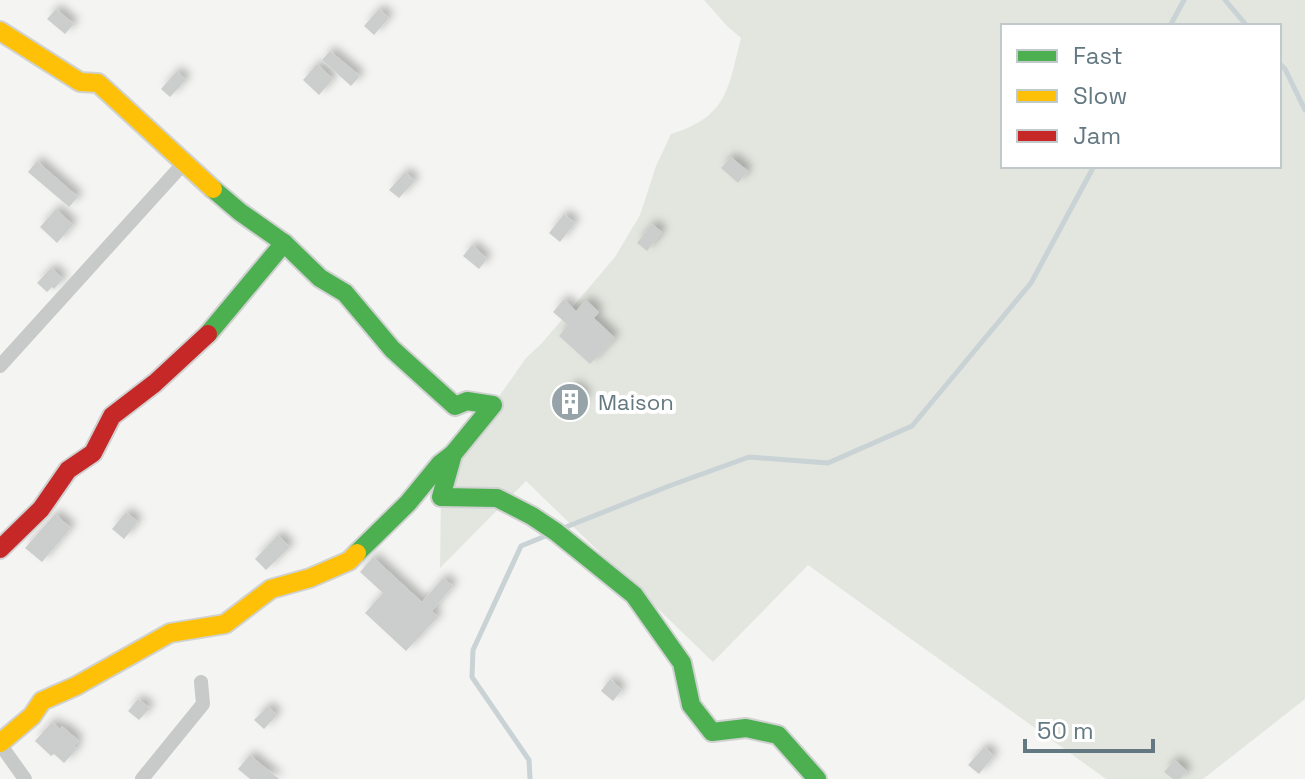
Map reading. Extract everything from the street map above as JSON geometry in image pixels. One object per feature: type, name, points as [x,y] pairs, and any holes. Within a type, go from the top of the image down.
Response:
[{"type":"street","points":[[0,31],[80,82],[98,83],[240,212],[284,243],[320,278],[345,293],[392,349],[455,406],[467,401],[493,405],[408,503],[349,561],[310,578],[271,589],[225,624],[170,633],[76,686],[42,701],[32,716],[0,744],[25,779]]},
{"type":"street","points":[[0,366],[184,163]]},
{"type":"street","points":[[0,549],[41,509],[68,470],[93,453],[112,416],[155,383],[212,330],[284,243]]},
{"type":"street","points":[[453,454],[441,497],[497,498],[532,516],[582,551],[634,595],[682,663],[691,705],[712,732],[746,728],[778,735],[817,779]]},
{"type":"street","points":[[142,779],[203,704],[201,682]]},
{"type":"shaded area","points":[[704,0],[1305,0],[1305,699],[1203,779],[1106,779],[808,565],[713,662],[526,481],[440,568],[441,497],[453,454],[526,358],[615,257],[640,215],[656,166],[671,134],[704,119],[722,98],[733,72],[741,38]]},
{"type":"building","points":[[56,9],[74,24],[65,34],[47,19]]},
{"type":"building","points":[[379,9],[389,18],[374,35],[364,26]]},
{"type":"building","points":[[330,51],[360,76],[351,86],[322,60]]},
{"type":"building","points":[[317,64],[333,79],[319,95],[303,80]]},
{"type":"building","points":[[177,71],[186,80],[170,97],[161,89]]},
{"type":"building","points":[[731,157],[748,171],[738,183],[721,168]]},
{"type":"building","points":[[37,161],[78,197],[69,207],[28,172]]},
{"type":"building","points":[[405,172],[415,181],[399,198],[389,190]]},
{"type":"building","points":[[56,209],[73,225],[57,243],[40,227]]},
{"type":"building","points":[[564,214],[575,223],[560,242],[549,233]]},
{"type":"building","points":[[652,224],[662,232],[647,251],[637,243]]},
{"type":"building","points":[[472,245],[487,259],[479,269],[463,256]]},
{"type":"building","points":[[51,268],[63,279],[47,292],[37,283]]},
{"type":"building","points":[[564,299],[576,311],[586,300],[599,312],[594,318],[615,338],[590,364],[559,336],[568,325],[553,312]]},
{"type":"building","name":"Maison","points":[[574,384],[587,396],[567,420],[553,408]]},
{"type":"building","points":[[126,512],[138,522],[124,539],[112,529]]},
{"type":"building","points":[[55,514],[71,528],[42,562],[25,548]]},
{"type":"building","points":[[278,535],[290,547],[266,570],[255,559]]},
{"type":"building","points":[[373,557],[422,602],[443,578],[453,586],[432,611],[438,617],[406,651],[365,613],[383,593],[360,572]]},
{"type":"building","points":[[610,679],[622,690],[613,701],[601,691]]},
{"type":"building","points":[[138,699],[150,708],[139,720],[128,711]]},
{"type":"building","points":[[268,706],[277,715],[264,729],[254,720]]},
{"type":"building","points":[[52,722],[60,729],[62,726],[79,741],[74,746],[77,749],[64,763],[35,741]]},
{"type":"building","points":[[984,747],[994,756],[979,774],[968,765]]},
{"type":"building","points":[[250,755],[279,779],[250,779],[238,769]]},
{"type":"building","points":[[1175,760],[1187,771],[1180,779],[1173,779],[1164,772]]},
{"type":"waterway","points":[[1171,24],[1184,0]]},
{"type":"waterway","points":[[1225,0],[1245,24]]},
{"type":"waterway","points":[[1281,65],[1305,110]]},
{"type":"waterway","points":[[561,529],[749,457],[828,463],[912,426],[1031,283],[1093,168]]},
{"type":"waterway","points":[[530,779],[529,760],[472,677],[473,650],[521,546],[548,535]]},
{"type":"traffic: fast","points":[[213,189],[284,243],[320,278],[345,293],[392,349],[455,406],[467,401],[493,405],[453,454],[441,497],[497,498],[556,532],[634,595],[682,663],[691,705],[712,732],[746,728],[778,735],[817,779]]},
{"type":"traffic: fast","points":[[208,334],[284,243]]},
{"type":"traffic: fast","points":[[357,553],[453,454]]},
{"type":"traffic: slow","points":[[0,31],[80,82],[98,83],[213,189]]},
{"type":"traffic: slow","points":[[0,743],[32,716],[42,701],[76,686],[170,633],[225,624],[271,589],[310,578],[349,561],[357,553]]},
{"type":"traffic: jam","points":[[0,549],[41,509],[68,470],[93,453],[112,416],[155,383],[208,334]]},
{"type":"place","name":"Maison","points":[[570,402]]}]
